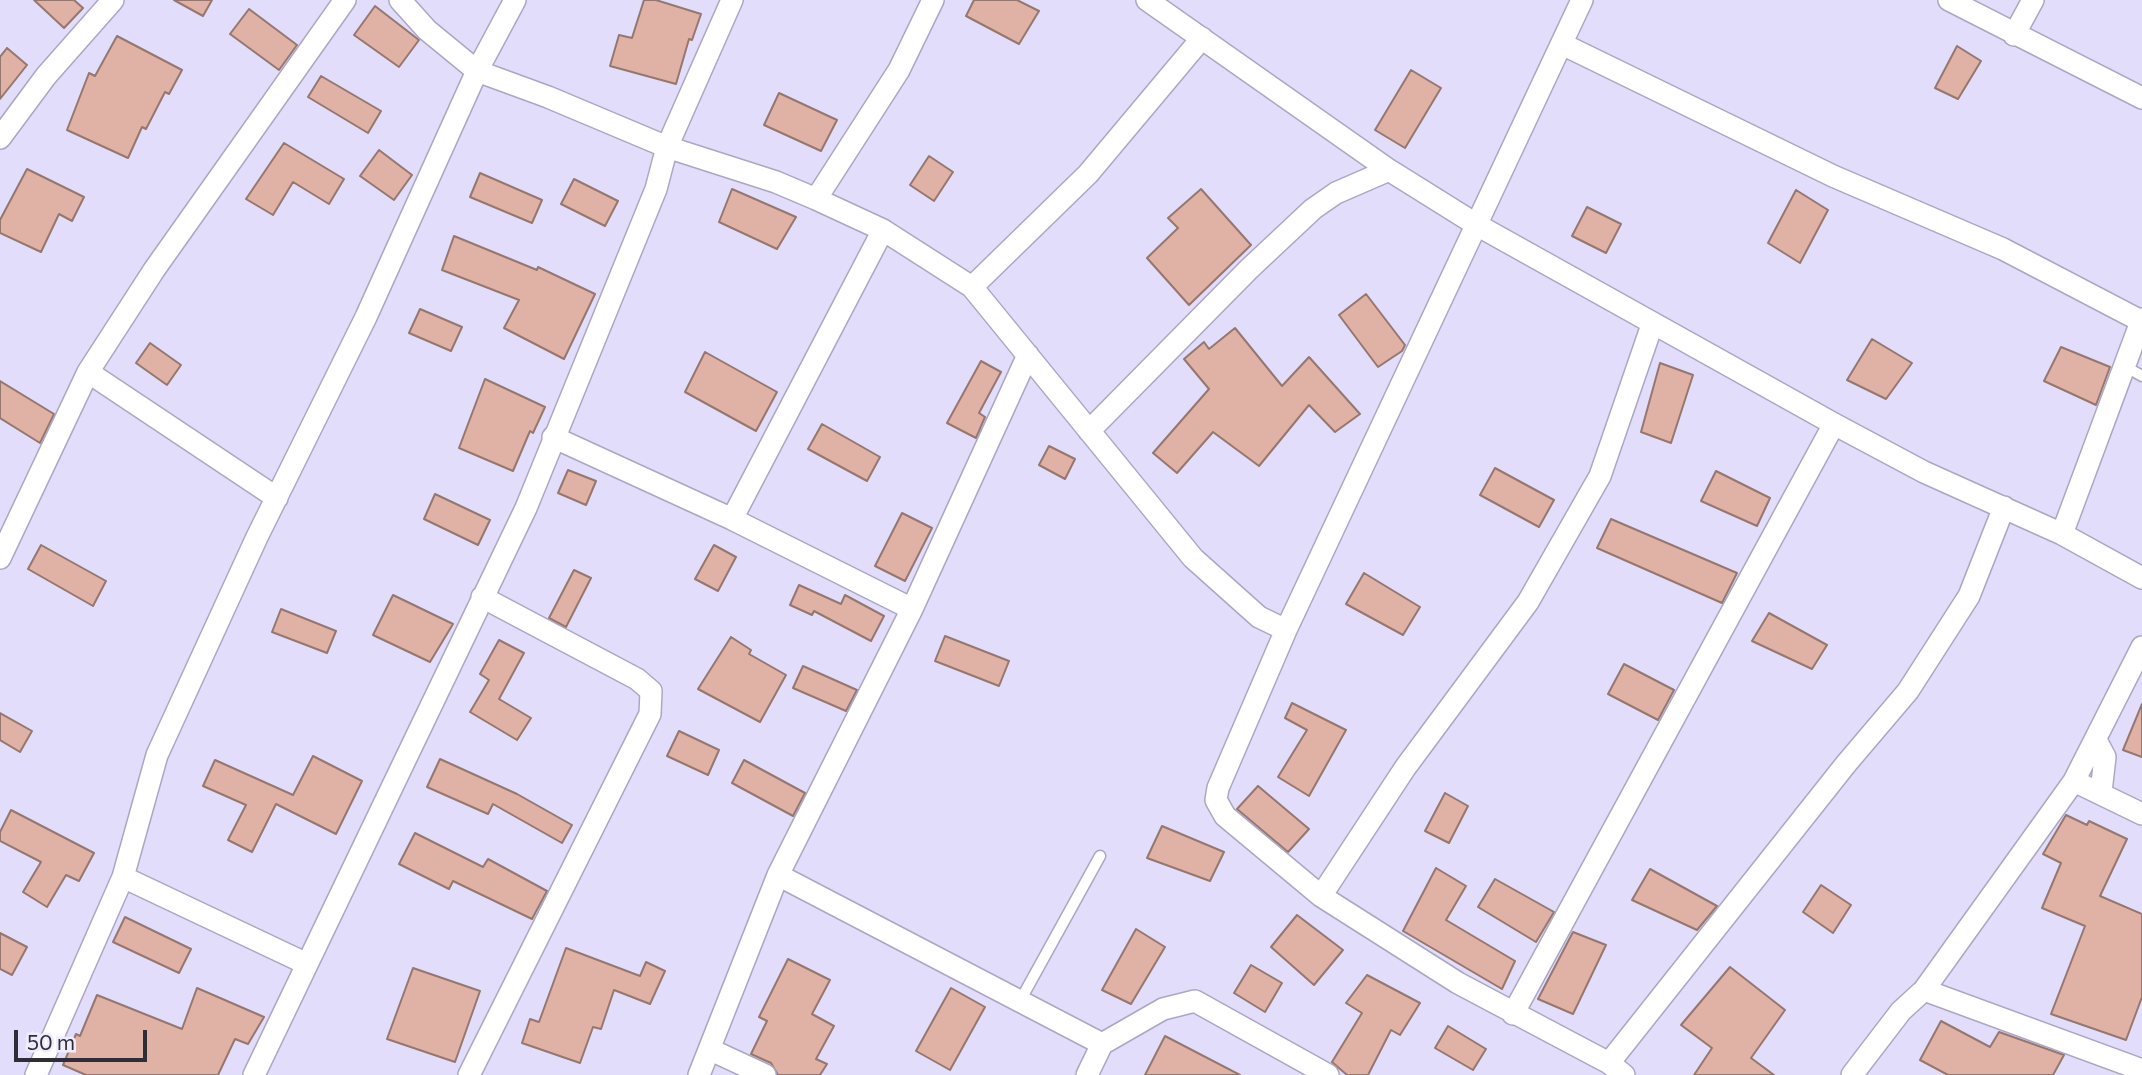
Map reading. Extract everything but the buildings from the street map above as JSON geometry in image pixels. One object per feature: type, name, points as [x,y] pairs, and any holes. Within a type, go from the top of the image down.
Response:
[{"type":"street","points":[[3,125],[113,0]]},
{"type":"street","points":[[0,558],[88,372],[154,270],[345,0]]},
{"type":"street","points":[[400,0],[427,30],[477,71],[548,97],[667,147],[776,182],[816,199],[883,230],[972,287],[1193,558],[1259,617],[1286,630]]},
{"type":"street","points":[[36,1075],[123,877],[157,755],[276,498],[366,317],[477,71],[515,0]]},
{"type":"street","points":[[254,1075],[526,508],[656,189],[667,147],[732,0]]},
{"type":"street","points":[[816,199],[899,70],[933,0]]},
{"type":"street","points":[[1147,0],[1389,170],[1477,225],[1652,325],[1924,472],[2062,534],[2142,578]]},
{"type":"street","points":[[1581,0],[1286,630],[1218,788],[1216,800],[1225,816],[1321,896],[1513,1014],[1617,1069],[1846,764],[1908,691],[1969,596],[2004,507]]},
{"type":"street","points":[[1949,0],[2142,98]]},
{"type":"street","points":[[2014,35],[2033,0]]},
{"type":"street","points":[[972,287],[1088,173],[1202,38]]},
{"type":"street","points":[[1562,44],[1833,176],[2003,249],[2141,320],[2133,371],[2062,534]]},
{"type":"street","points":[[1088,431],[1313,209],[1336,192],[1389,170]]},
{"type":"street","points":[[732,519],[883,230]]},
{"type":"street","points":[[1321,896],[1405,768],[1528,602],[1600,477],[1652,325]]},
{"type":"street","points":[[699,1075],[778,875],[912,609],[1028,355]]},
{"type":"street","points":[[88,372],[276,498]]},
{"type":"street","points":[[1513,1014],[1834,424]]},
{"type":"street","points":[[553,437],[732,519],[912,609]]},
{"type":"street","points":[[469,1075],[650,713],[651,691],[637,679],[482,597]]},
{"type":"street","points":[[1852,1075],[1900,1011],[1924,990],[2074,781],[2142,647]]},
{"type":"street","points":[[2096,740],[2105,758],[2101,792]]},
{"type":"street","points":[[2074,781],[2142,814]]},
{"type":"street","points":[[778,875],[1102,1044]]},
{"type":"street","points":[[123,877],[307,964]]},
{"type":"street","points":[[1924,990],[2142,1070]]},
{"type":"street","points":[[1087,1075],[1102,1044],[1163,1009],[1195,1001],[1328,1075]]},
{"type":"street","points":[[711,1050],[765,1075]]},
{"type":"lane","points":[[1020,1002],[1100,856]]}]
